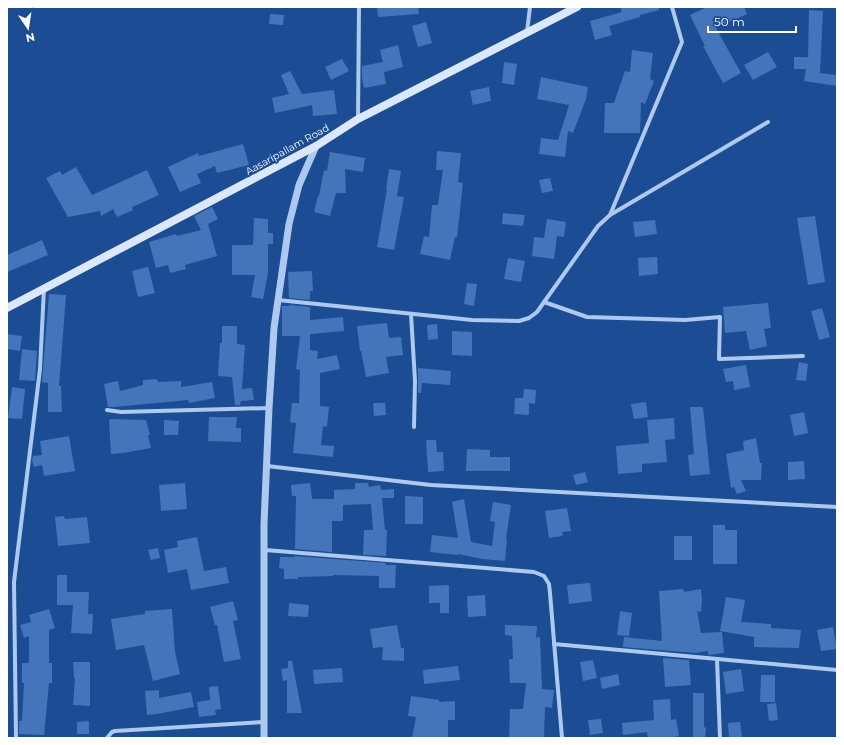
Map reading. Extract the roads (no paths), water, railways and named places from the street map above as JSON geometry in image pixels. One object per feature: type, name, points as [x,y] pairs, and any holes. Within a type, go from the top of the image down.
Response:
[{"type":"main road","name":"Aasaripallam Road","points":[[7,308],[316,146],[358,119],[577,7]]},
{"type":"street","points":[[358,119],[359,7]]},
{"type":"street","points":[[527,32],[530,7]]},
{"type":"street","points":[[610,215],[682,42],[672,7]]},
{"type":"street","points":[[278,300],[472,320],[519,321],[529,318],[544,302],[598,226],[610,215],[768,122]]},
{"type":"street","points":[[264,738],[264,524],[274,328],[289,224],[299,185],[316,146]]},
{"type":"street","points":[[16,738],[14,582],[40,369],[44,288]]},
{"type":"street","points":[[544,302],[587,317],[685,320],[720,317],[719,359],[803,356]]},
{"type":"street","points":[[411,314],[415,381],[414,427]]},
{"type":"street","points":[[107,410],[121,412],[269,408]]},
{"type":"street","points":[[267,466],[431,485],[837,507]]},
{"type":"street","points":[[265,550],[534,572],[544,576],[549,584],[562,738]]},
{"type":"street","points":[[554,644],[837,670]]},
{"type":"street","points":[[718,659],[720,738]]},
{"type":"street","points":[[107,738],[112,732],[115,731],[264,722]]}]
